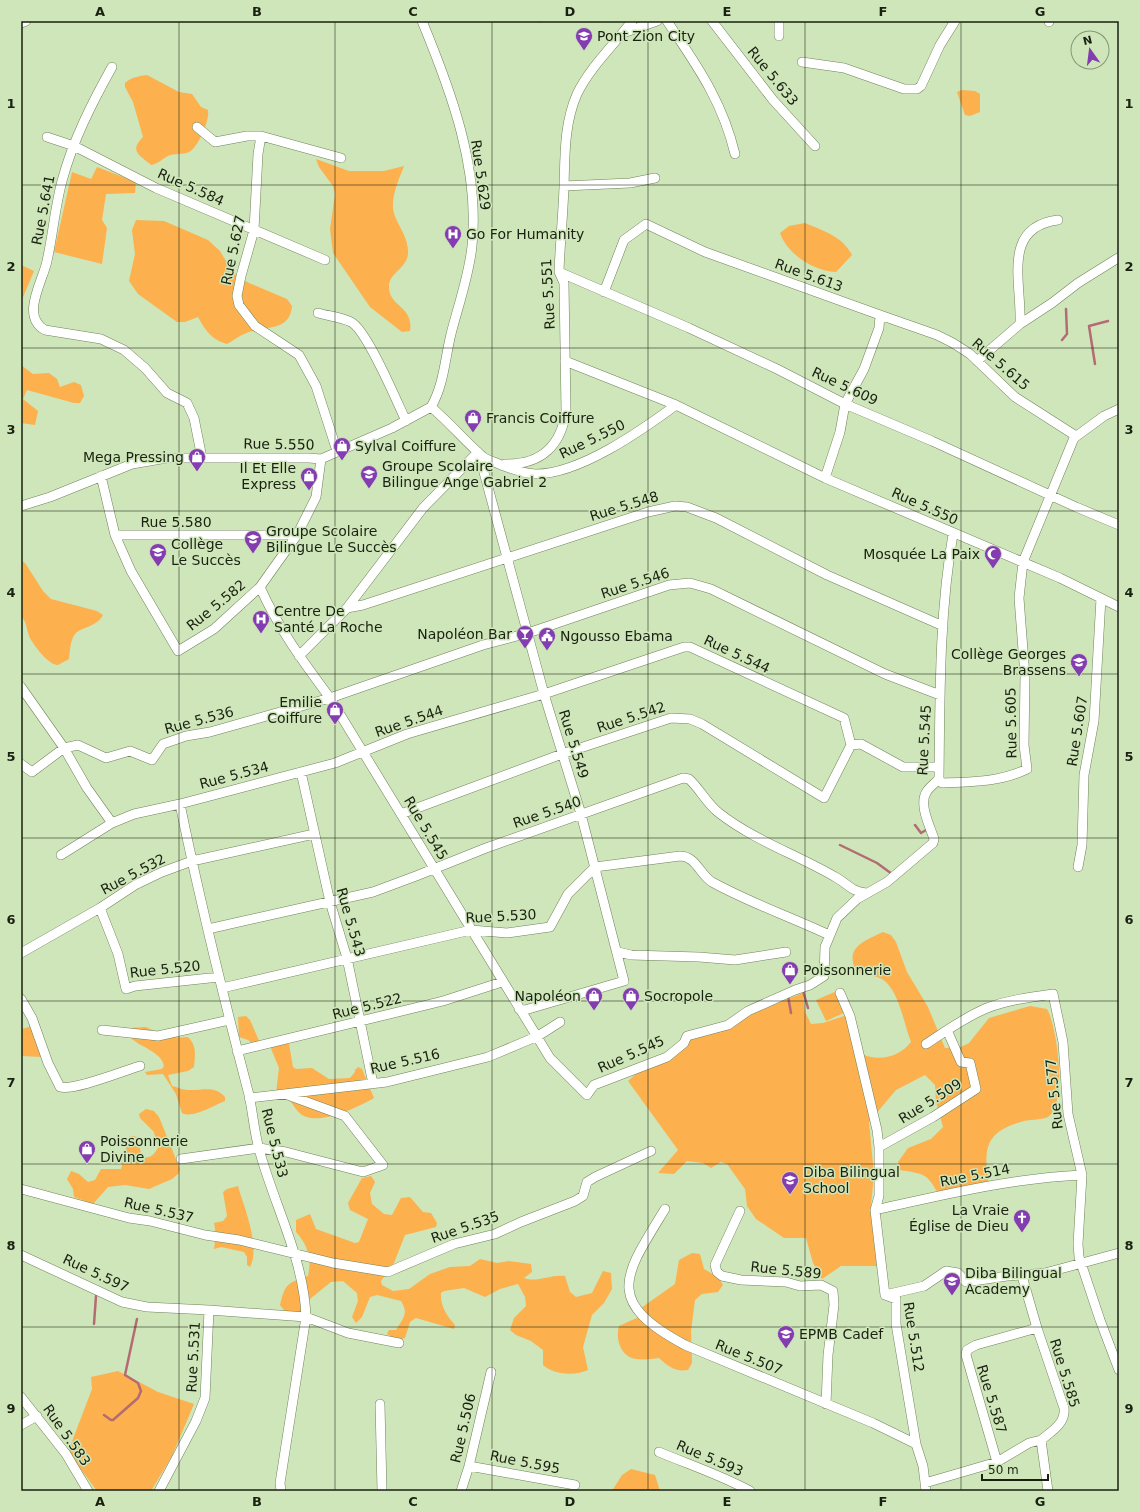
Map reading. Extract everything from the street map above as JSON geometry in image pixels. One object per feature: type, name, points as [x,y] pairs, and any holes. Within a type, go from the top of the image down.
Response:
[{"type":"street","points":[[21,22],[26,21]]},
{"type":"street","name":"Rue 5.629","points":[[422,21],[444,77],[459,125],[468,162],[473,226],[470,262],[440,386],[431,407]]},
{"type":"street","name":"Rue 5.551","points":[[496,463],[524,464],[544,454],[554,445],[560,435],[565,418],[565,361],[564,283],[559,272],[564,186],[564,151],[571,109],[578,93],[595,67],[632,21]]},
{"type":"street","points":[[623,33],[657,21]]},
{"type":"street","points":[[667,21],[702,73],[719,103],[728,125],[735,154]]},
{"type":"street","name":"Rue 5.633","points":[[712,21],[773,100],[815,146]]},
{"type":"street","points":[[779,21],[779,36]]},
{"type":"street","points":[[802,62],[830,64],[904,89],[917,89],[921,86],[940,45],[955,21]]},
{"type":"street","name":"Rue 5.641","points":[[112,67],[89,109],[74,146],[61,186],[47,261],[35,301],[33,312],[34,320],[38,326],[45,330],[101,339],[124,350],[145,368],[167,393],[187,403],[194,418],[202,458]]},
{"type":"street","points":[[197,127],[215,142],[247,136],[261,136],[341,158]]},
{"type":"street","name":"Rue 5.627","points":[[261,136],[258,154],[254,230],[237,296],[239,305],[255,326],[299,355],[316,386],[337,451]]},
{"type":"street","name":"Rue 5.584","points":[[47,137],[74,146],[156,188],[325,260]]},
{"type":"street","points":[[564,186],[630,182],[655,178]]},
{"type":"street","points":[[1020,324],[1018,259],[1021,244],[1035,226],[1044,222],[1058,220]]},
{"type":"street","name":"Rue 5.613","points":[[604,292],[624,240],[646,224],[705,252],[880,315]]},
{"type":"street","points":[[977,361],[1020,324],[1052,303],[1078,283],[1118,258]]},
{"type":"street","name":"Rue 5.609","points":[[559,272],[689,328],[777,369],[845,404],[1050,494],[1076,508],[1119,525]]},
{"type":"street","points":[[318,313],[352,322],[359,329],[406,421]]},
{"type":"street","points":[[825,478],[840,432],[845,404],[864,369],[879,328],[880,315]]},
{"type":"street","name":"Rue 5.615","points":[[880,315],[937,335],[954,343],[977,361],[1015,397],[1076,436]]},
{"type":"street","points":[[565,361],[676,405]]},
{"type":"street","name":"Rue 5.550","points":[[21,506],[50,497],[132,464],[167,458],[322,459],[406,421],[431,407],[480,454],[496,463],[520,472],[545,474],[568,468],[600,454],[631,436],[676,405],[825,478],[953,534],[1023,562],[1119,607]]},
{"type":"street","points":[[1076,436],[1104,416],[1119,409]]},
{"type":"street","name":"Rue 5.605","points":[[939,779],[942,783],[977,782],[1012,776],[1027,769],[1024,745],[1025,676],[1019,598],[1023,562],[1069,447],[1076,436]]},
{"type":"street","points":[[299,656],[347,608],[423,508],[480,454]]},
{"type":"street","name":"Rue 5.549","points":[[480,454],[544,694],[581,814],[618,952],[624,981],[525,1010],[519,1009]]},
{"type":"street","points":[[260,587],[297,535],[316,497],[322,459]]},
{"type":"street","points":[[101,476],[115,535]]},
{"type":"street","name":"Rue 5.548","points":[[347,608],[363,605],[648,512],[675,506],[687,507],[716,518],[827,575],[942,626]]},
{"type":"street","name":"Rue 5.545","points":[[260,587],[274,617],[299,656],[330,698],[502,982],[538,1036],[550,1058],[587,1095],[594,1086],[667,1057],[684,1043],[687,1036],[728,1024],[748,1010],[810,985],[824,976],[825,947],[837,918],[866,893],[887,882],[933,843],[934,839],[924,813],[927,791],[939,779],[942,626],[947,570],[953,534]]},
{"type":"street","name":"Rue 5.580","points":[[115,535],[297,535]]},
{"type":"street","name":"Rue 5.582","points":[[115,535],[131,571],[178,651],[214,628],[260,587]]},
{"type":"street","name":"Rue 5.546","points":[[330,698],[476,647],[528,633],[669,585],[690,583],[711,589],[885,674],[940,695]]},
{"type":"street","name":"Rue 5.607","points":[[1078,867],[1082,845],[1084,775],[1095,714],[1101,598]]},
{"type":"street","name":"Rue 5.544","points":[[363,752],[407,734],[544,694],[684,647],[690,647],[844,718],[851,745]]},
{"type":"street","points":[[21,687],[64,748],[87,788],[112,823]]},
{"type":"street","name":"Rue 5.536","points":[[64,748],[78,746],[106,758],[130,751],[152,760],[163,744],[180,738],[210,732],[330,698]]},
{"type":"street","name":"Rue 5.542","points":[[401,814],[562,754],[671,718],[690,719],[702,724],[824,798],[851,745]]},
{"type":"street","points":[[851,745],[861,744],[903,767],[939,767]]},
{"type":"street","points":[[21,764],[32,772],[64,748]]},
{"type":"street","name":"Rue 5.534","points":[[61,855],[112,823],[134,814],[180,804],[301,772],[363,752]]},
{"type":"street","name":"Rue 5.543","points":[[301,772],[330,902],[347,958],[372,1079]]},
{"type":"street","name":"Rue 5.540","points":[[208,929],[330,902],[380,889],[581,814],[684,778],[689,779],[720,814],[768,844],[838,879],[849,888],[857,892],[866,893]]},
{"type":"street","name":"Rue 5.533","points":[[180,804],[229,1020],[249,1098],[259,1148],[293,1252],[305,1297],[306,1317],[280,1484],[281,1491]]},
{"type":"street","name":"Rue 5.532","points":[[21,953],[100,908],[135,885],[162,872],[192,861],[314,834]]},
{"type":"street","points":[[595,867],[687,856],[712,881],[771,911],[830,935]]},
{"type":"street","name":"Rue 5.530","points":[[222,988],[471,930],[507,933],[550,927],[568,894],[595,867]]},
{"type":"street","name":"Rue 5.520","points":[[100,908],[118,954],[126,989],[134,986],[219,977]]},
{"type":"street","points":[[618,952],[631,955],[699,957],[735,960],[786,952]]},
{"type":"street","name":"Rue 5.522","points":[[237,1051],[443,1001],[502,982]]},
{"type":"street","points":[[840,993],[850,1016],[867,1081],[879,1147],[879,1196],[875,1210],[885,1295]]},
{"type":"street","name":"Rue 5.577","points":[[926,1044],[947,1030],[988,1008],[1012,1001],[1054,994],[1063,1042],[1068,1114],[1082,1175],[1078,1244],[1082,1264],[1100,1320],[1119,1370]]},
{"type":"street","points":[[21,999],[32,1018],[48,1063],[60,1087],[69,1087],[90,1082],[140,1066]]},
{"type":"street","points":[[102,1030],[158,1036],[229,1020]]},
{"type":"street","name":"Rue 5.516","points":[[249,1098],[387,1082],[488,1057],[538,1036],[560,1022]]},
{"type":"street","name":"Rue 5.509","points":[[879,1147],[933,1117],[976,1089],[970,1063],[960,1062],[947,1030]]},
{"type":"street","points":[[181,1158],[259,1148],[286,1152],[362,1172],[383,1165],[345,1116],[285,1094]]},
{"type":"street","name":"Rue 5.535","points":[[293,1252],[367,1270],[388,1272],[454,1244],[495,1234],[574,1201],[583,1196],[587,1182],[651,1151]]},
{"type":"street","name":"Rue 5.514","points":[[875,1210],[1010,1182],[1055,1176],[1082,1175]]},
{"type":"street","name":"Rue 5.537","points":[[21,1189],[129,1218],[150,1221],[293,1252]]},
{"type":"street","name":"Rue 5.507","points":[[666,1209],[638,1253],[629,1280],[629,1293],[633,1306],[642,1316],[662,1333],[685,1346],[826,1404],[916,1444]]},
{"type":"street","name":"Rue 5.589","points":[[740,1211],[715,1265],[717,1272],[722,1276],[741,1280],[786,1282],[800,1286],[820,1285],[833,1291],[834,1305],[828,1355],[826,1404]]},
{"type":"street","name":"Rue 5.512","points":[[885,1295],[924,1286],[946,1271],[958,1273],[966,1282],[1007,1276],[1045,1273],[1119,1253]]},
{"type":"street","name":"Rue 5.597","points":[[21,1255],[122,1302],[147,1307],[209,1310]]},
{"type":"street","points":[[1022,1276],[1037,1328]]},
{"type":"street","name":"Rue 5.512","points":[[885,1295],[896,1299],[896,1324],[916,1444]]},
{"type":"street","name":"Rue 5.531","points":[[159,1491],[202,1406],[206,1386],[209,1310],[306,1317],[348,1333],[399,1343]]},
{"type":"street","name":"Rue 5.587","points":[[997,1462],[966,1355],[967,1350],[976,1345],[1037,1328]]},
{"type":"street","name":"Rue 5.585","points":[[1037,1328],[1064,1408],[1065,1416],[1061,1423],[1041,1440]]},
{"type":"street","name":"Rue 5.506","points":[[461,1491],[469,1466],[491,1372]]},
{"type":"street","name":"Rue 5.583","points":[[21,1397],[66,1454],[88,1491]]},
{"type":"street","points":[[380,1404],[382,1491]]},
{"type":"street","points":[[21,1425],[37,1416]]},
{"type":"street","points":[[916,1444],[923,1466],[925,1487],[997,1462],[1029,1443],[1041,1440],[1048,1491]]},
{"type":"street","name":"Rue 5.593","points":[[659,1452],[700,1470],[721,1476],[750,1491]]},
{"type":"street","name":"Rue 5.595","points":[[469,1466],[575,1485]]},
{"type":"shaded area","points":[[147,75],[179,92],[192,94],[201,107],[208,110],[205,127],[196,145],[189,152],[170,155],[156,164],[151,165],[137,152],[136,149],[143,137],[133,102],[125,87],[125,83],[130,79]]},
{"type":"shaded area","points":[[962,90],[975,91],[980,94],[980,112],[970,116],[965,115],[957,92]]},
{"type":"shaded area","points":[[316,159],[349,171],[384,171],[404,166],[395,192],[393,208],[408,247],[408,254],[407,259],[391,278],[389,287],[390,294],[393,299],[408,316],[410,331],[402,332],[370,307],[333,253],[330,229],[335,194],[333,186],[319,167]]},
{"type":"shaded area","points":[[97,167],[136,182],[135,193],[106,194],[102,220],[107,228],[102,264],[54,252],[72,172],[91,179]]},
{"type":"shaded area","points":[[136,220],[164,221],[208,240],[220,251],[233,273],[249,283],[287,299],[292,306],[287,320],[282,324],[270,328],[246,333],[227,344],[213,337],[203,326],[198,317],[185,322],[177,322],[138,294],[129,281],[135,254],[132,230]]},
{"type":"shaded area","points":[[805,223],[832,235],[848,248],[852,255],[836,272],[819,269],[811,265],[795,255],[784,241],[780,233],[789,226]]},
{"type":"shaded area","points":[[21,265],[34,271],[21,302]]},
{"type":"shaded area","points":[[21,365],[33,374],[49,373],[57,379],[60,387],[74,382],[81,385],[84,396],[80,403],[74,403],[27,390],[23,399],[38,411],[35,425],[21,423]]},
{"type":"shaded area","points":[[21,560],[25,563],[43,591],[51,599],[97,611],[103,615],[93,625],[81,629],[75,634],[71,643],[69,659],[58,665],[54,664],[43,656],[36,647],[29,637],[25,622],[21,616]]},
{"type":"shaded area","points":[[883,932],[891,935],[896,942],[907,972],[928,1007],[945,1048],[961,1047],[969,1043],[989,1018],[1030,1006],[1047,1009],[1051,1018],[1057,1047],[1059,1064],[1058,1097],[1054,1109],[1048,1117],[1011,1125],[1001,1130],[994,1136],[987,1151],[986,1161],[989,1185],[984,1191],[944,1198],[927,1178],[916,1173],[900,1170],[898,1162],[908,1148],[931,1139],[943,1127],[936,1102],[935,1085],[925,1075],[896,1090],[869,1122],[874,1175],[871,1205],[877,1266],[841,1266],[822,1279],[813,1263],[806,1238],[784,1238],[756,1219],[747,1206],[745,1189],[727,1164],[721,1162],[711,1168],[703,1163],[687,1161],[674,1174],[658,1173],[678,1150],[628,1081],[639,1071],[676,1054],[693,1037],[803,993],[805,1012],[811,1024],[823,1023],[847,1015],[862,1054],[875,1058],[882,1058],[901,1051],[911,1042],[895,996],[884,980],[859,972],[853,963],[854,951],[862,943]]},
{"type":"shaded area","points":[[21,990],[39,1023],[42,1057],[21,1056],[21,1029],[29,1027],[30,1019],[21,1007]]},
{"type":"shaded area","points":[[837,991],[846,1012],[826,1021],[816,1000]]},
{"type":"shaded area","points":[[246,1016],[250,1020],[260,1043],[277,1040],[289,1044],[293,1067],[296,1069],[312,1068],[329,1079],[350,1078],[358,1067],[362,1069],[374,1098],[359,1106],[328,1117],[310,1118],[302,1115],[287,1098],[276,1093],[279,1068],[270,1046],[254,1045],[248,1040],[239,1037],[238,1017]]},
{"type":"shaded area","points":[[146,1027],[167,1035],[188,1037],[193,1044],[195,1051],[194,1067],[188,1071],[168,1075],[172,1086],[186,1090],[208,1089],[217,1091],[225,1097],[225,1101],[198,1113],[182,1113],[176,1094],[163,1074],[147,1075],[145,1072],[162,1069],[164,1066],[162,1061],[154,1053],[130,1037],[130,1028]]},
{"type":"shaded area","points":[[146,1109],[154,1111],[159,1117],[180,1169],[179,1173],[172,1179],[149,1189],[125,1185],[108,1187],[93,1204],[74,1197],[73,1189],[67,1179],[71,1171],[79,1174],[88,1182],[95,1180],[101,1169],[121,1169],[129,1137],[137,1137],[142,1157],[152,1156],[158,1148],[154,1132],[140,1118],[139,1114]]},
{"type":"shaded area","points":[[371,1176],[375,1182],[370,1193],[372,1204],[384,1214],[392,1215],[401,1198],[410,1197],[423,1212],[431,1213],[437,1223],[436,1227],[405,1235],[394,1263],[381,1281],[382,1285],[393,1291],[409,1289],[430,1274],[450,1267],[470,1266],[480,1259],[497,1263],[509,1261],[531,1264],[532,1272],[524,1278],[534,1280],[555,1276],[565,1276],[570,1292],[576,1297],[592,1293],[603,1271],[611,1273],[612,1289],[604,1303],[592,1315],[583,1347],[588,1370],[565,1374],[558,1373],[547,1368],[543,1365],[543,1350],[531,1341],[516,1335],[510,1330],[514,1318],[526,1306],[525,1297],[518,1284],[500,1289],[485,1297],[464,1288],[444,1291],[441,1293],[443,1306],[455,1325],[454,1329],[416,1318],[410,1322],[405,1338],[397,1340],[387,1334],[389,1330],[396,1330],[403,1319],[405,1309],[401,1301],[377,1295],[370,1297],[362,1317],[356,1323],[352,1317],[358,1301],[357,1293],[343,1281],[331,1282],[311,1298],[301,1312],[287,1314],[280,1305],[284,1292],[288,1285],[292,1282],[308,1276],[310,1264],[308,1252],[304,1242],[296,1232],[296,1220],[310,1214],[316,1229],[355,1243],[359,1242],[368,1219],[350,1210],[348,1203],[362,1178]]},
{"type":"shaded area","points":[[238,1186],[253,1238],[254,1249],[250,1267],[247,1265],[247,1257],[244,1252],[221,1247],[214,1249],[216,1235],[214,1223],[223,1221],[227,1216],[223,1192],[227,1189]]},
{"type":"shaded area","points":[[692,1253],[700,1254],[704,1269],[718,1277],[723,1285],[718,1292],[702,1294],[695,1300],[691,1331],[692,1363],[688,1370],[672,1368],[659,1358],[636,1359],[626,1355],[620,1347],[618,1336],[619,1326],[641,1316],[641,1308],[675,1284],[679,1260]]},
{"type":"shaded area","points":[[118,1371],[158,1392],[194,1404],[172,1456],[151,1491],[97,1491],[68,1452],[92,1389],[91,1377]]},
{"type":"shaded area","points":[[631,1469],[655,1475],[660,1491],[612,1491],[622,1475]]},
{"type":"waterway","points":[[1062,340],[1067,334],[1066,309]]},
{"type":"waterway","points":[[1095,364],[1089,326],[1108,321]]},
{"type":"waterway","points":[[915,825],[921,833],[926,830]]},
{"type":"waterway","points":[[840,845],[877,863],[892,874]]},
{"type":"waterway","points":[[803,991],[808,1008]]},
{"type":"waterway","points":[[788,996],[791,1013]]},
{"type":"waterway","points":[[94,1324],[96,1296]]},
{"type":"waterway","points":[[104,1415],[113,1420],[138,1398],[141,1391],[138,1383],[125,1375],[137,1319]]},
{"type":"place","name":"Pont Zion City","points":[[584,51]]},
{"type":"place","name":"Go For Humanity","points":[[453,249]]},
{"type":"place","name":"Francis Coiffure","points":[[473,433]]},
{"type":"place","name":"Sylval Coiffure","points":[[342,461]]},
{"type":"place","name":"Mega Pressing","points":[[197,472]]},
{"type":"place","name":"Groupe Scolaire Bilingue Ange Gabriel 2","points":[[369,489]]},
{"type":"place","name":"Il Et Elle Express","points":[[309,491]]},
{"type":"place","name":"Groupe Scolaire Bilingue Le Succès","points":[[253,554]]},
{"type":"place","name":"Collège Le Succès","points":[[158,567]]},
{"type":"place","name":"Mosquée La Paix","points":[[993,569]]},
{"type":"place","name":"Centre De Santé La Roche","points":[[261,634]]},
{"type":"place","name":"Napoléon Bar","points":[[525,649]]},
{"type":"place","name":"Ngousso Ebama","points":[[547,651]]},
{"type":"place","name":"Collège Georges Brassens","points":[[1079,677]]},
{"type":"place","name":"Emilie Coiffure","points":[[335,725]]},
{"type":"place","name":"Poissonnerie","points":[[790,985]]},
{"type":"place","name":"Napoléon","points":[[594,1011]]},
{"type":"place","name":"Socropole","points":[[631,1011]]},
{"type":"place","name":"Poissonnerie Divine","points":[[87,1164]]},
{"type":"place","name":"Diba Bilingual School","points":[[790,1195]]},
{"type":"place","name":"La Vraie Église de Dieu","points":[[1022,1233]]},
{"type":"place","name":"Diba Bilingual Academy","points":[[952,1296]]},
{"type":"place","name":"EPMB Cadef","points":[[786,1349]]}]
